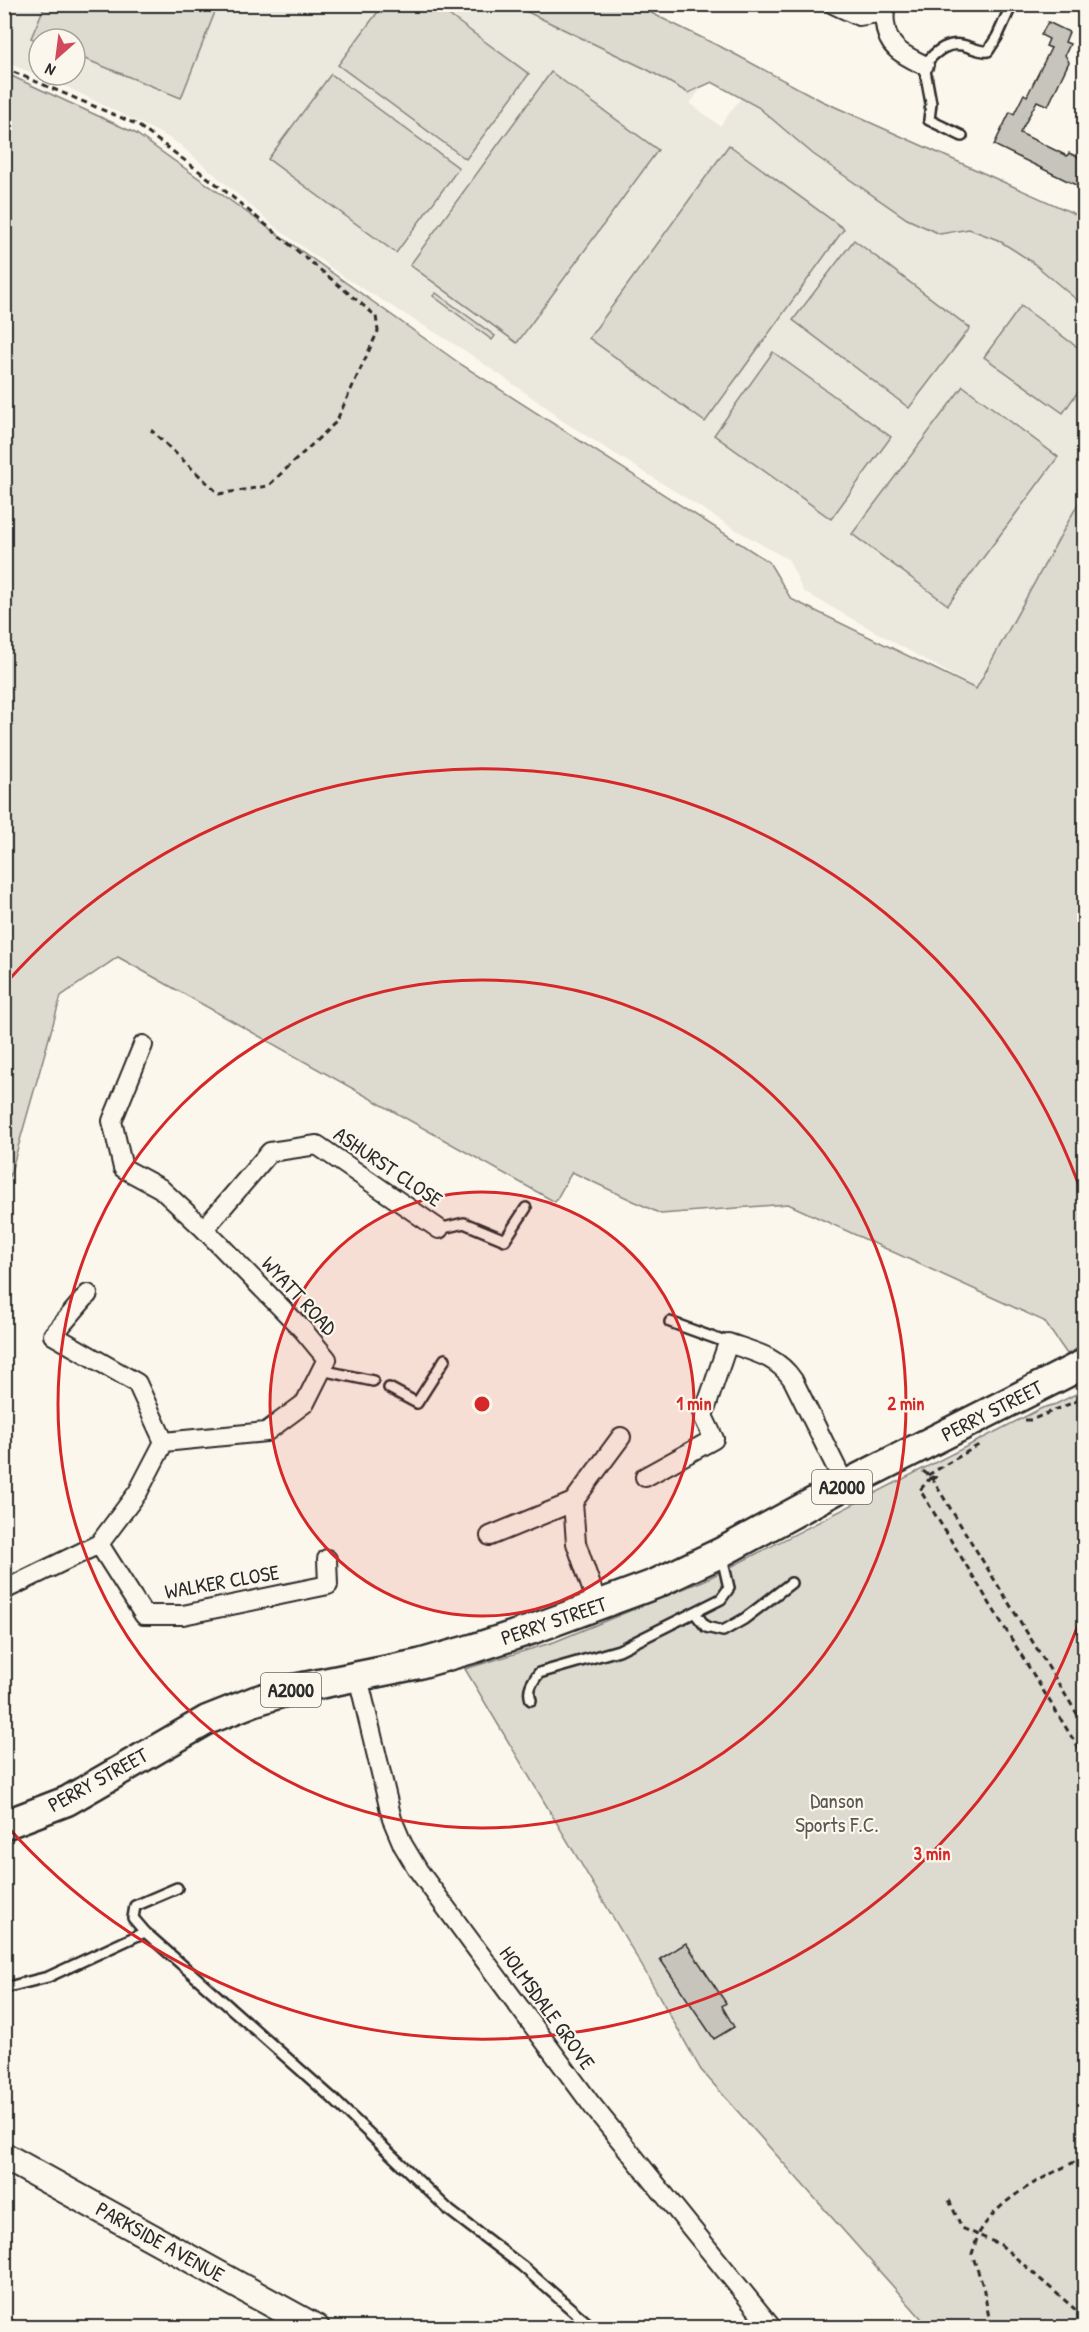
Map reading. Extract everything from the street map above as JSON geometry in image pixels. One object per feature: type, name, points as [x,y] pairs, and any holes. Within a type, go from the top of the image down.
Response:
[{"type":"main road","name":"PERRY STREET","points":[[4,1825],[67,1801],[101,1783],[158,1746],[207,1720],[294,1689],[419,1664],[475,1648],[655,1584],[720,1553],[845,1485],[1084,1364]]},
{"type":"street","points":[[833,4],[859,16],[885,8],[886,34],[890,44],[899,53],[924,65]]},
{"type":"street","name":"WYATT ROAD","points":[[143,1045],[112,1122],[123,1168],[160,1188],[204,1229],[303,1330],[327,1359],[305,1403],[266,1432],[164,1442]]},
{"type":"street","name":"ASHURST CLOSE","points":[[204,1229],[270,1152],[317,1145],[439,1229]]},
{"type":"street","points":[[4,1590],[99,1544],[138,1492],[164,1442],[136,1383],[53,1335],[88,1294]]},
{"type":"street","points":[[645,1477],[714,1438],[703,1416],[728,1343],[770,1358],[785,1367],[845,1485]]},
{"type":"street","points":[[490,1536],[573,1502],[621,1437]]},
{"type":"street","points":[[573,1502],[576,1543],[598,1606]]},
{"type":"street","name":"WALKER CLOSE","points":[[99,1544],[144,1615],[183,1615],[328,1585],[327,1559]]},
{"type":"street","name":"HOLMSDALE GROVE","points":[[358,1677],[393,1819],[403,1845],[418,1870],[577,2086],[772,2328]]},
{"type":"street","name":"PARKSIDE AVENUE","points":[[4,2156],[316,2328]]},
{"type":"lane","points":[[962,136],[929,120],[931,103],[924,65],[942,47],[961,44],[979,51],[988,51],[1012,4]]},
{"type":"lane","points":[[439,1229],[464,1223],[505,1240],[526,1208]]},
{"type":"lane","points":[[670,1323],[728,1343]]},
{"type":"lane","points":[[390,1388],[417,1402],[445,1359]]},
{"type":"lane","points":[[321,1370],[373,1381]]},
{"type":"lane","points":[[531,1700],[528,1694],[531,1683],[539,1673],[620,1650],[721,1599],[729,1588],[726,1568],[720,1553]]},
{"type":"lane","points":[[695,1612],[706,1628],[723,1631],[744,1619],[791,1583]]},
{"type":"lane","points":[[177,1888],[135,1906],[134,1918],[145,1932],[331,2097],[450,2211],[522,2266],[592,2328]]},
{"type":"lane","points":[[4,1988],[48,1977],[145,1932]]},
{"type":"lane","points":[[4,2322],[14,2328]]},
{"type":"path","points":[[4,68],[136,124],[219,186],[376,316],[378,331],[336,422],[268,486],[219,494],[151,430]]},
{"type":"path","points":[[1065,1405],[1084,1398]]},
{"type":"path","points":[[931,1477],[938,1478]]},
{"type":"path","points":[[931,1477],[1084,1725]]},
{"type":"path","points":[[931,1477],[920,1490],[1084,1757]]},
{"type":"path","points":[[991,2328],[983,2286],[972,2254],[978,2235],[987,2219],[1004,2202],[1084,2157]]},
{"type":"path","points":[[949,2200],[962,2228],[1001,2245],[1084,2317]]},
{"type":"shaded area","points":[[4,5],[630,5],[729,51],[690,103],[720,126],[748,88],[1084,231],[1084,493],[977,689],[803,591],[789,560],[738,531],[555,416],[556,414],[467,352],[344,277],[278,229],[179,144],[67,87],[87,87],[87,27],[27,27],[27,71],[5,62]]},
{"type":"green space","points":[[434,4],[529,74],[466,159],[338,65],[383,5]]},
{"type":"green space","points":[[45,5],[211,5],[217,7],[181,98],[87,60],[87,27],[36,27]]},
{"type":"green space","points":[[513,5],[635,5],[729,51],[822,101],[1084,218],[1084,306],[1031,261],[998,240],[969,229],[940,234],[907,219],[813,154],[758,107],[712,82],[688,93],[648,70]]},
{"type":"green space","points":[[551,72],[658,150],[517,343],[410,265]]},
{"type":"green space","points":[[5,73],[27,83],[27,87],[35,87],[135,133],[462,365],[769,562],[791,599],[976,689],[1084,493],[1084,1345],[1067,1354],[1044,1321],[788,1204],[661,1214],[572,1172],[555,1202],[118,957],[61,996],[5,1193]]},
{"type":"green space","points":[[331,74],[459,168],[396,253],[268,159]]},
{"type":"green space","points":[[729,145],[844,229],[705,422],[589,338]]},
{"type":"green space","points":[[854,240],[970,328],[909,408],[793,320]]},
{"type":"green space","points":[[436,293],[495,336],[492,340],[433,296]]},
{"type":"green space","points":[[1021,306],[1084,352],[1084,383],[1063,413],[984,357]]},
{"type":"green space","points":[[773,352],[891,437],[831,519],[714,435]]},
{"type":"green space","points":[[963,386],[1058,457],[948,605],[852,534]]},
{"type":"green space","name":"Danson Sports F.C.","points":[[1084,1390],[1084,2327],[929,2327],[701,2070],[642,1966],[465,1669],[554,1642],[705,1580],[1042,1408],[1056,1404]]},
{"type":"building","points":[[1048,22],[1069,32],[1065,42],[1070,44],[1065,55],[1069,62],[1048,106],[1037,101],[1020,133],[1067,156],[1069,153],[1084,160],[1084,189],[994,145],[1010,112],[1014,114],[1024,94],[1027,96],[1051,48],[1046,46],[1049,39],[1041,35]]},
{"type":"building","points":[[686,1943],[726,2003],[722,2006],[734,2027],[714,2039],[660,1959]]}]
